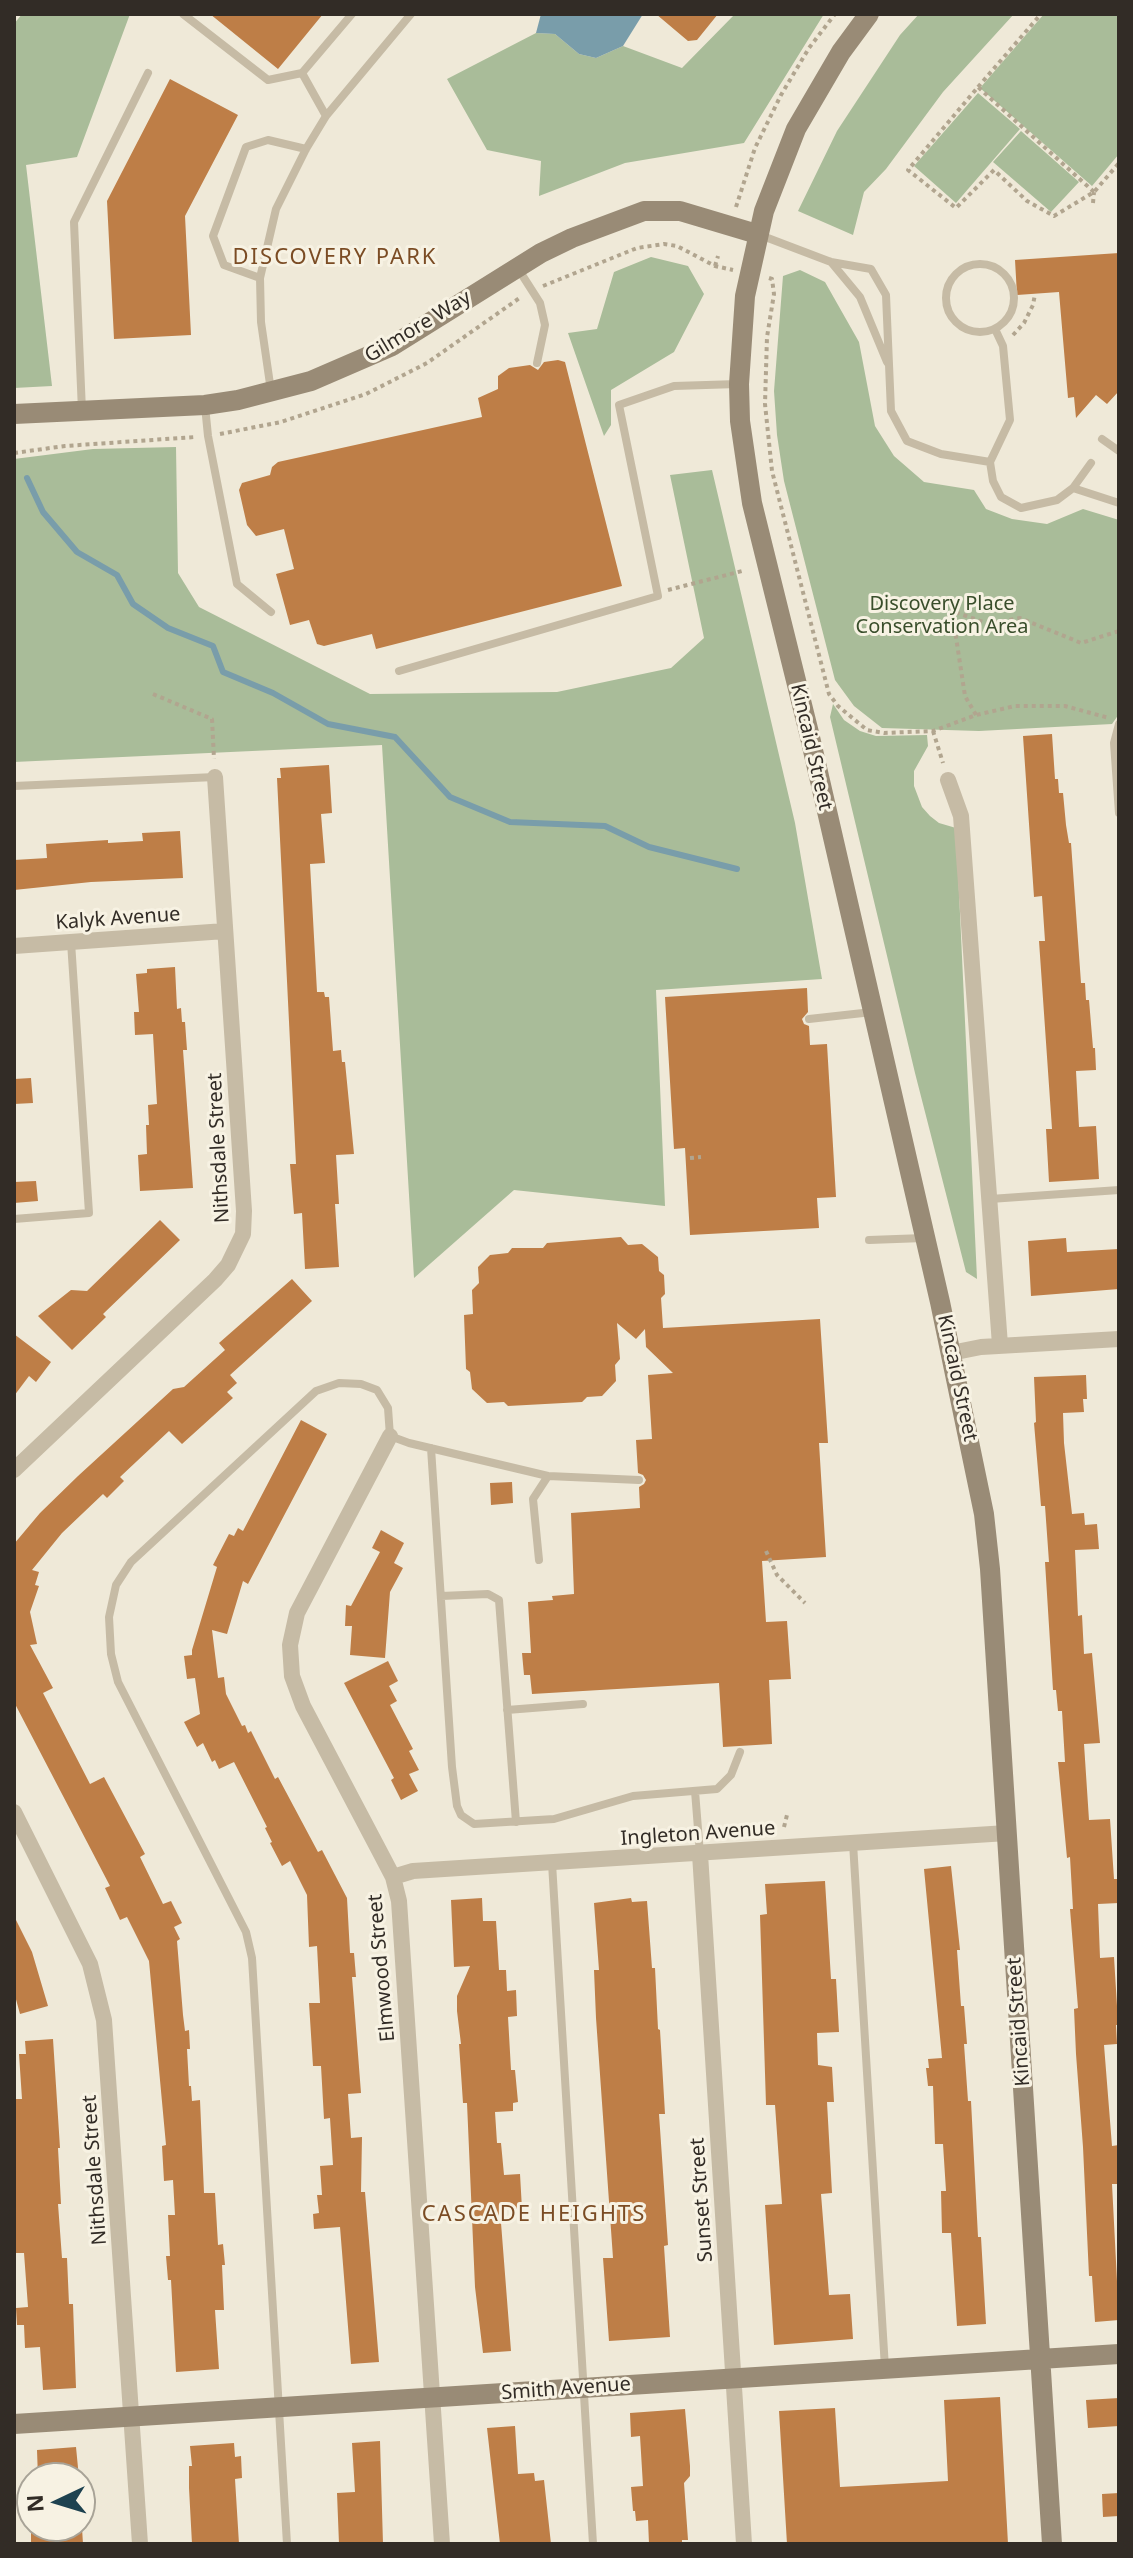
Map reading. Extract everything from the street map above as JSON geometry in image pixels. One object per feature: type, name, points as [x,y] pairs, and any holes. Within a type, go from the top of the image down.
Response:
[{"type":"street","name":"Kincaid Street","points":[[869,14],[841,52],[796,129],[757,234],[745,296],[739,384],[740,421],[752,503],[809,733],[925,1238],[976,1467],[986,1528],[1052,2544]]},
{"type":"street","name":"Gilmore Way","points":[[14,414],[205,405],[311,381],[392,346],[517,267],[572,238],[644,211],[680,211],[757,234]]},
{"type":"street","name":"Nithsdale Street","points":[[14,1470],[215,1280],[228,1265],[243,1234],[244,1211],[215,777]]},
{"type":"street","points":[[948,780],[961,816],[1000,1345]]},
{"type":"street","name":"Kalyk Avenue","points":[[14,946],[225,931]]},
{"type":"street","points":[[951,1353],[1000,1345],[1119,1339]]},
{"type":"street","name":"Elmwood Street","points":[[390,1436],[297,1613],[290,1645],[292,1676],[303,1706],[393,1877],[401,1917],[442,2544]]},
{"type":"street","name":"Nithsdale Street","points":[[14,1812],[82,1945],[103,2011],[140,2544]]},
{"type":"street","name":"Ingleton Avenue","points":[[393,1877],[413,1871],[1007,1833]]},
{"type":"street","name":"Sunset Street","points":[[700,1854],[744,2544]]},
{"type":"street","name":"Smith Avenue","points":[[14,2424],[1119,2354]]},
{"type":"lane","points":[[183,14],[268,80],[302,73],[352,14]]},
{"type":"lane","points":[[271,391],[261,322],[260,278],[276,209],[326,116],[411,14]]},
{"type":"lane","points":[[82,412],[74,222],[148,73]]},
{"type":"lane","points":[[302,73],[326,116]]},
{"type":"lane","points":[[260,278],[224,265],[213,236],[246,147],[268,140],[306,149]]},
{"type":"lane","points":[[757,234],[831,262],[871,269],[886,295],[891,411],[907,441],[941,454],[990,462]]},
{"type":"lane","points":[[831,262],[860,297],[889,366]]},
{"type":"lane","points":[[971,265],[994,266],[1003,272],[1014,292],[1011,314],[995,329],[973,331],[962,327],[948,310],[948,287],[953,277],[971,265]]},
{"type":"lane","points":[[517,267],[540,303],[545,325],[537,363]]},
{"type":"lane","points":[[995,329],[1003,346],[1010,420],[990,462],[993,481],[1001,497],[1021,508],[1057,500],[1073,488],[1091,463]]},
{"type":"lane","points":[[399,671],[658,596],[619,405],[674,386],[739,384]]},
{"type":"lane","points":[[205,405],[208,436],[237,584],[271,612]]},
{"type":"lane","points":[[1102,439],[1119,451]]},
{"type":"lane","points":[[1073,488],[1119,503]]},
{"type":"lane","points":[[1119,722],[1114,743],[1119,813]]},
{"type":"lane","points":[[14,786],[215,777]]},
{"type":"lane","points":[[14,1219],[89,1213],[71,942]]},
{"type":"lane","points":[[809,1019],[873,1012]]},
{"type":"lane","points":[[990,1199],[1119,1190]]},
{"type":"lane","points":[[869,1240],[925,1238]]},
{"type":"lane","points":[[287,2544],[252,1958],[246,1932],[118,1682],[111,1654],[109,1617],[116,1585],[131,1562],[316,1391],[328,1386],[351,1382],[377,1390],[388,1408],[390,1436],[548,1476],[639,1480]]},
{"type":"lane","points":[[431,1448],[457,1806],[461,1815],[474,1824],[554,1819],[633,1796],[717,1789],[731,1775],[740,1752]]},
{"type":"lane","points":[[539,1560],[533,1499],[548,1476]]},
{"type":"lane","points":[[441,1596],[488,1594],[499,1600],[516,1822]]},
{"type":"lane","points":[[507,1710],[583,1704]]},
{"type":"lane","points":[[695,1791],[700,1854]]},
{"type":"lane","points":[[853,1843],[885,2368]]},
{"type":"lane","points":[[552,1863],[593,2544]]},
{"type":"path","points":[[736,209],[755,148],[781,95],[809,48],[835,14]]},
{"type":"path","points":[[1041,14],[908,170],[956,208],[994,170],[1027,201],[1054,216],[1094,192],[1119,163]]},
{"type":"path","points":[[978,87],[1094,192]]},
{"type":"path","points":[[1093,203],[1094,192]]},
{"type":"path","points":[[718,256],[715,266],[724,269]]},
{"type":"path","points":[[765,277],[772,279],[774,294],[767,337],[765,404],[772,471],[829,694],[838,706],[867,730],[884,733],[933,731],[976,715],[1015,706],[1065,706],[1119,722]]},
{"type":"path","points":[[1003,346],[1024,323],[1035,294]]},
{"type":"path","points":[[658,593],[742,571]]},
{"type":"path","points":[[976,715],[965,696],[952,611],[989,624],[1020,618],[1081,643],[1119,631]]},
{"type":"path","points":[[153,694],[212,719],[215,777]]},
{"type":"path","points":[[933,731],[938,749]]},
{"type":"path","points":[[690,1158],[701,1157]]},
{"type":"path","points":[[766,1551],[777,1575],[805,1603]]},
{"type":"path","points":[[784,1827],[787,1815]]},
{"type":"green space","points":[[22,14],[130,14],[77,157],[26,165],[52,386],[14,388],[14,24]]},
{"type":"green space","points":[[735,14],[824,14],[744,143],[625,163],[539,196],[541,161],[487,150],[447,79],[536,33],[555,34],[579,54],[596,58],[623,46],[682,68]]},
{"type":"green space","points":[[919,14],[1014,14],[943,92],[886,169],[864,192],[853,235],[798,211],[837,131],[900,35]]},
{"type":"green space","points":[[1044,14],[1119,14],[1119,154],[1092,186],[980,88]]},
{"type":"green space","points":[[978,93],[1020,129],[956,203],[914,166]]},
{"type":"green space","points":[[1021,131],[1079,182],[1051,212],[993,162]]},
{"type":"green space","points":[[651,257],[688,266],[704,294],[674,352],[611,390],[611,425],[604,436],[568,333],[597,329],[614,272]]},
{"type":"green space","name":"Discovery Place Conservation Area","points":[[800,270],[825,282],[859,342],[875,426],[894,456],[924,482],[974,490],[986,509],[1012,519],[1047,524],[1083,509],[1119,520],[1119,714],[1112,724],[979,731],[882,728],[854,706],[835,680],[784,481],[777,435],[774,391],[783,276]]},
{"type":"green space","points":[[176,447],[178,573],[199,607],[370,694],[557,692],[671,668],[704,638],[670,475],[712,470],[795,823],[822,979],[656,990],[665,1206],[514,1190],[414,1278],[382,745],[14,762],[14,459],[93,449]]},
{"type":"green space","points":[[833,704],[844,720],[860,731],[876,736],[927,735],[928,746],[914,771],[914,786],[922,807],[930,816],[939,823],[956,828],[977,1279],[966,1272],[915,1073],[830,717]]},
{"type":"water","points":[[541,14],[643,14],[623,46],[596,58],[579,54],[555,34],[536,33]]},
{"type":"building","points":[[210,14],[323,14],[278,69]]},
{"type":"building","points":[[656,14],[718,14],[697,40],[688,41]]},
{"type":"building","points":[[170,79],[238,115],[185,216],[191,335],[114,339],[107,201]]},
{"type":"building","points":[[1119,253],[1119,391],[1107,404],[1096,395],[1076,418],[1074,397],[1068,398],[1059,292],[1017,295],[1015,260]]},
{"type":"building","points":[[544,362],[565,362],[622,586],[376,649],[372,634],[324,646],[317,644],[309,620],[290,625],[276,574],[294,569],[284,529],[256,536],[247,525],[239,490],[242,483],[270,475],[272,467],[278,462],[482,417],[478,398],[498,389],[498,376],[509,368],[530,365],[538,370]]},
{"type":"building","points":[[1052,734],[1055,779],[1058,779],[1059,793],[1063,793],[1071,843],[1081,983],[1085,983],[1086,1000],[1089,1000],[1095,1048],[1096,1070],[1076,1071],[1079,1127],[1096,1126],[1099,1179],[1049,1182],[1046,1129],[1052,1129],[1039,941],[1045,941],[1042,896],[1034,897],[1023,736]]},
{"type":"building","points":[[329,765],[332,813],[321,814],[325,863],[310,864],[317,992],[324,992],[325,997],[329,997],[333,1051],[341,1050],[342,1062],[345,1062],[354,1154],[336,1155],[339,1267],[305,1269],[302,1213],[294,1214],[290,1164],[296,1164],[277,778],[281,778],[280,768]]},
{"type":"building","points":[[180,831],[183,878],[91,882],[14,890],[14,860],[47,858],[46,844],[143,841],[142,833]]},
{"type":"building","points":[[175,967],[177,1009],[181,1008],[182,1022],[185,1022],[187,1050],[183,1050],[193,1188],[140,1191],[138,1155],[147,1154],[148,1105],[157,1104],[153,1034],[135,1035],[134,1012],[139,1012],[136,974],[147,973],[147,969]]},
{"type":"building","points":[[807,988],[808,1012],[802,1019],[809,1026],[810,1045],[827,1044],[836,1197],[817,1198],[819,1228],[690,1235],[685,1148],[674,1149],[665,997]]},
{"type":"building","points":[[31,1078],[33,1103],[14,1104],[14,1079]]},
{"type":"building","points":[[36,1181],[38,1201],[14,1203],[14,1182]]},
{"type":"building","points":[[160,1220],[180,1240],[103,1314],[106,1317],[72,1350],[38,1316],[71,1290],[87,1291]]},
{"type":"building","points":[[621,1237],[628,1245],[642,1244],[658,1257],[659,1271],[664,1275],[665,1294],[661,1298],[663,1328],[820,1319],[828,1443],[819,1443],[826,1557],[762,1561],[766,1622],[787,1621],[791,1679],[769,1680],[772,1744],[723,1747],[719,1683],[532,1694],[530,1675],[524,1675],[522,1653],[531,1653],[528,1602],[574,1594],[571,1513],[640,1508],[639,1487],[646,1480],[638,1473],[636,1440],[652,1439],[648,1375],[673,1373],[646,1347],[645,1329],[636,1339],[617,1323],[620,1359],[615,1365],[616,1381],[602,1396],[587,1397],[582,1402],[508,1406],[504,1402],[487,1403],[472,1389],[470,1372],[466,1369],[464,1315],[473,1314],[472,1290],[479,1283],[478,1267],[490,1255],[508,1253],[512,1248],[543,1248],[547,1243]]},
{"type":"building","points":[[1066,1238],[1067,1252],[1119,1249],[1119,1289],[1031,1296],[1028,1241]]},
{"type":"building","points":[[292,1279],[312,1301],[230,1375],[237,1383],[227,1392],[233,1398],[182,1444],[169,1431],[120,1477],[124,1481],[107,1498],[103,1494],[62,1533],[32,1570],[39,1572],[35,1585],[39,1586],[30,1612],[37,1644],[30,1645],[53,1688],[43,1693],[90,1784],[104,1777],[145,1854],[140,1857],[163,1904],[171,1901],[182,1923],[174,1927],[180,1939],[177,1941],[183,2015],[185,2031],[189,2030],[189,2086],[192,2101],[200,2100],[204,2193],[215,2193],[218,2245],[223,2244],[225,2265],[222,2265],[224,2310],[215,2310],[219,2369],[176,2372],[171,2280],[168,2280],[166,2256],[170,2256],[168,2215],[175,2215],[173,2180],[164,2181],[162,2146],[166,2145],[149,1961],[127,1917],[120,1920],[105,1888],[110,1886],[14,1702],[14,1544],[78,1476],[173,1389],[184,1387],[225,1350],[219,1343]]},
{"type":"building","points":[[14,1334],[51,1362],[36,1382],[29,1376],[14,1396]]},
{"type":"building","points":[[1086,1375],[1084,1412],[1063,1413],[1064,1443],[1072,1514],[1084,1513],[1085,1525],[1097,1524],[1099,1549],[1075,1550],[1078,1616],[1082,1615],[1084,1654],[1092,1653],[1100,1743],[1084,1744],[1089,1820],[1110,1819],[1114,1879],[1119,1879],[1119,1903],[1098,1904],[1100,1958],[1114,1957],[1119,2005],[1117,2044],[1104,2045],[1112,2146],[1119,2145],[1119,2184],[1112,2184],[1119,2320],[1095,2322],[1092,2276],[1089,2276],[1076,2054],[1074,2009],[1078,2008],[1070,1909],[1073,1909],[1070,1857],[1067,1858],[1058,1762],[1065,1762],[1062,1711],[1058,1711],[1056,1690],[1053,1690],[1045,1562],[1049,1562],[1034,1423],[1034,1377]]},
{"type":"building","points":[[301,1420],[327,1434],[248,1584],[243,1581],[227,1634],[212,1630],[218,1678],[224,1677],[226,1694],[242,1726],[245,1725],[248,1733],[251,1731],[275,1779],[278,1777],[318,1852],[322,1850],[347,1898],[350,1953],[354,1953],[356,1977],[352,1977],[361,2093],[348,2094],[351,2138],[362,2137],[361,2192],[365,2192],[379,2362],[351,2364],[340,2227],[314,2229],[313,2214],[319,2213],[317,2195],[322,2195],[320,2166],[333,2165],[330,2118],[324,2119],[321,2066],[313,2066],[309,2003],[320,2003],[317,1946],[309,1947],[307,1895],[290,1861],[282,1866],[270,1843],[267,1827],[234,1762],[219,1769],[203,1743],[197,1747],[184,1722],[200,1714],[195,1678],[187,1679],[184,1656],[192,1655],[217,1567],[213,1565],[229,1534],[234,1536],[238,1528],[243,1531]]},
{"type":"building","points":[[512,1482],[513,1503],[491,1505],[490,1483]]},
{"type":"building","points":[[381,1530],[404,1543],[394,1563],[403,1568],[390,1592],[385,1658],[350,1655],[352,1626],[345,1626],[346,1605],[351,1606],[380,1552],[372,1548]]},
{"type":"building","points":[[388,1661],[398,1681],[389,1686],[397,1701],[390,1705],[413,1749],[409,1751],[419,1770],[409,1774],[418,1791],[401,1800],[391,1780],[394,1778],[344,1683]]},
{"type":"building","points":[[951,1866],[960,1950],[957,1950],[967,2044],[964,2044],[968,2101],[971,2101],[986,2324],[957,2326],[951,2233],[942,2233],[941,2191],[946,2191],[943,2144],[935,2144],[933,2086],[928,2086],[926,2068],[929,2068],[928,2059],[942,2058],[924,1869]]},
{"type":"building","points":[[825,1881],[831,1979],[836,1979],[839,2032],[817,2033],[818,2065],[832,2067],[834,2102],[827,2102],[832,2193],[821,2194],[829,2295],[850,2294],[853,2339],[774,2345],[765,2205],[782,2204],[775,2105],[766,2105],[760,1915],[767,1914],[765,1884]]},
{"type":"building","points":[[482,1898],[483,1921],[496,1921],[499,1970],[506,1970],[507,1991],[516,1990],[517,2016],[508,2017],[511,2070],[515,2070],[518,2102],[513,2103],[513,2111],[495,2112],[497,2143],[501,2143],[504,2175],[520,2174],[522,2209],[500,2210],[511,2351],[483,2353],[475,2287],[467,2103],[463,2103],[457,2011],[457,1996],[470,1966],[454,1967],[451,1900]]},
{"type":"building","points":[[631,1898],[632,1902],[647,1901],[652,1968],[655,1968],[665,2114],[659,2114],[668,2245],[664,2246],[670,2337],[609,2341],[603,2258],[613,2258],[596,2018],[594,1970],[599,1970],[594,1903]]},
{"type":"building","points":[[14,1916],[32,1952],[48,2006],[20,2014],[14,1992]]},
{"type":"building","points":[[53,2039],[60,2148],[61,2204],[58,2204],[62,2258],[67,2258],[69,2304],[73,2304],[76,2388],[43,2390],[40,2347],[25,2348],[24,2325],[17,2325],[16,2308],[28,2307],[24,2253],[14,2253],[14,2099],[22,2099],[19,2054],[26,2054],[25,2041]]},
{"type":"building","points":[[1000,2397],[1008,2544],[787,2544],[779,2411],[835,2408],[840,2487],[948,2481],[944,2400]]},
{"type":"building","points":[[1119,2398],[1119,2426],[1088,2428],[1086,2400]]},
{"type":"building","points":[[685,2409],[690,2466],[690,2476],[684,2483],[688,2540],[682,2540],[682,2544],[649,2544],[648,2520],[636,2521],[633,2511],[631,2487],[643,2486],[640,2436],[631,2437],[630,2413]]},
{"type":"building","points":[[515,2426],[518,2474],[534,2473],[535,2481],[544,2480],[551,2544],[500,2544],[487,2428]]},
{"type":"building","points":[[380,2441],[383,2544],[339,2544],[337,2493],[355,2492],[352,2443]]},
{"type":"building","points":[[234,2443],[235,2457],[241,2456],[242,2478],[235,2479],[239,2544],[192,2544],[190,2446]]},
{"type":"building","points":[[76,2447],[77,2462],[37,2462],[37,2450]]},
{"type":"building","points":[[1119,2493],[1119,2516],[1103,2517],[1102,2494]]},
{"type":"building","points":[[83,2542],[83,2544],[31,2544]]},
{"type":"waterway","points":[[27,478],[43,512],[77,552],[117,575],[133,604],[168,628],[213,646],[223,672],[273,693],[328,724],[395,737],[450,797],[510,822],[605,826],[649,847],[737,869]]},
{"type":"district","name":"DISCOVERY PARK","points":[[335,258]]},
{"type":"district","name":"CASCADE HEIGHTS","points":[[534,2215]]}]
